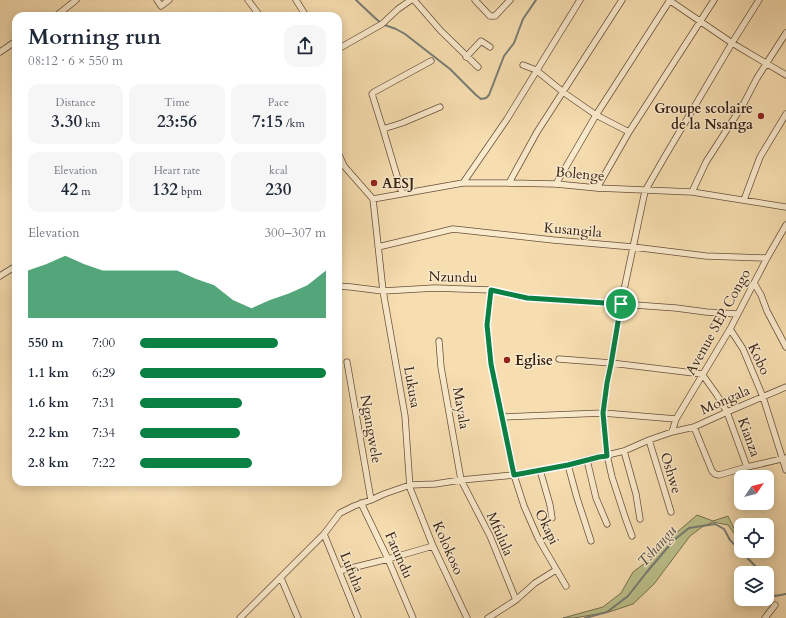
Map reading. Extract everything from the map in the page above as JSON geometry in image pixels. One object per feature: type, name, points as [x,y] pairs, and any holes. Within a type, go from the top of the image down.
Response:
[{"type":"street","points":[[61,12],[75,0]]},
{"type":"street","points":[[157,0],[161,6],[169,0]]},
{"type":"street","points":[[296,0],[304,12]]},
{"type":"street","points":[[342,47],[382,24],[410,0]]},
{"type":"street","points":[[414,0],[441,32],[478,68]]},
{"type":"street","points":[[475,0],[490,16],[495,16],[510,0]]},
{"type":"street","points":[[463,183],[507,118],[580,0]]},
{"type":"street","points":[[509,183],[537,132],[622,0]]},
{"type":"street","points":[[556,184],[596,115],[669,0],[732,43],[786,75]]},
{"type":"street","points":[[597,188],[629,132],[714,0]]},
{"type":"street","points":[[632,536],[612,477],[607,456],[603,413],[621,304],[645,191],[759,0]]},
{"type":"street","points":[[251,1],[258,12]]},
{"type":"street","points":[[692,192],[706,162],[786,33]]},
{"type":"street","points":[[466,57],[481,41],[490,47]]},
{"type":"street","points":[[0,52],[12,44]]},
{"type":"street","points":[[402,193],[372,94],[431,61]]},
{"type":"street","points":[[523,64],[536,70],[563,92],[596,115],[629,132]]},
{"type":"street","points":[[383,129],[402,123],[440,107]]},
{"type":"street","points":[[744,200],[760,157],[786,114]]},
{"type":"street","points":[[342,162],[344,166],[373,199]]},
{"type":"street","name":"Bolenge","points":[[373,199],[463,183],[509,183],[556,184],[645,191],[692,192],[786,207]]},
{"type":"street","name":"Lukusa","points":[[373,199],[382,291],[405,416],[410,487]]},
{"type":"street","name":"Avenue SEP Congo","points":[[672,432],[676,419],[730,329],[786,225]]},
{"type":"street","name":"Kusangila","points":[[378,247],[453,229],[633,247],[706,256],[767,258]]},
{"type":"street","points":[[0,276],[12,268]]},
{"type":"street","points":[[754,283],[786,347]]},
{"type":"street","name":"Nzundu","points":[[342,286],[382,291],[435,288],[491,290],[527,298],[676,308],[737,314]]},
{"type":"street","name":"Okapi","points":[[491,290],[487,325],[491,364],[514,475],[524,506],[538,538],[566,586]]},
{"type":"street","name":"Kobo","points":[[730,329],[743,349],[763,397],[784,459],[786,470]]},
{"type":"street","name":"Mayala","points":[[439,341],[441,367],[461,480]]},
{"type":"street","points":[[559,359],[702,374]]},
{"type":"street","name":"Ngangwele","points":[[347,362],[371,500]]},
{"type":"street","name":"Kianza","points":[[702,374],[715,391],[727,412],[747,467]]},
{"type":"street","name":"Mongala","points":[[240,618],[324,534],[340,513],[361,503],[384,494],[410,487],[514,475],[607,456],[672,432],[694,427],[786,387]]},
{"type":"street","points":[[503,417],[603,413],[676,419]]},
{"type":"street","points":[[694,427],[712,471],[715,474],[718,475],[784,459]]},
{"type":"street","name":"Oshwe","points":[[649,440],[671,512]]},
{"type":"street","points":[[624,451],[636,494],[640,519]]},
{"type":"street","points":[[587,460],[596,498],[607,524]]},
{"type":"street","points":[[568,465],[591,541]]},
{"type":"street","points":[[540,470],[550,505],[552,518]]},
{"type":"street","name":"Mfulula","points":[[461,480],[490,536],[516,600]]},
{"type":"street","name":"Kolokoso","points":[[410,487],[432,546],[467,618]]},
{"type":"street","name":"Fatundu","points":[[361,503],[388,559],[413,618]]},
{"type":"street","name":"Lufuha","points":[[324,534],[358,618]]},
{"type":"street","points":[[339,571],[432,546]]},
{"type":"street","points":[[488,618],[516,600],[535,583],[556,570]]},
{"type":"street","points":[[280,578],[298,618]]},
{"type":"street","points":[[764,618],[775,605]]},
{"type":"street","points":[[248,611],[248,618]]},
{"type":"green space","points":[[697,515],[713,521],[728,516],[734,528],[734,533],[728,525],[713,522],[702,527],[690,536],[654,584],[633,604],[609,612],[574,618],[563,618],[603,607],[621,593],[633,572],[653,557],[675,534]]},
{"type":"waterway","points":[[356,0],[382,24],[405,34],[450,69],[481,99],[486,98],[489,95],[504,56],[514,43],[523,19],[536,0]]},
{"type":"waterway","name":"Tshangu","points":[[585,618],[607,612],[628,596],[674,540],[689,528],[715,524],[724,529],[730,540],[755,566]]},
{"type":"waterway","name":"Tshangu","points":[[774,596],[786,594]]},
{"type":"place","name":"Groupe scolaire de la Nsanga","points":[[761,116]]},
{"type":"place","name":"AESJ","points":[[374,183]]},
{"type":"place","name":"Eglise","points":[[507,360]]},
{"type":"route","points":[[491,290],[527,298],[621,304],[603,413],[607,456],[514,475],[491,364],[487,325],[491,290]]}]
